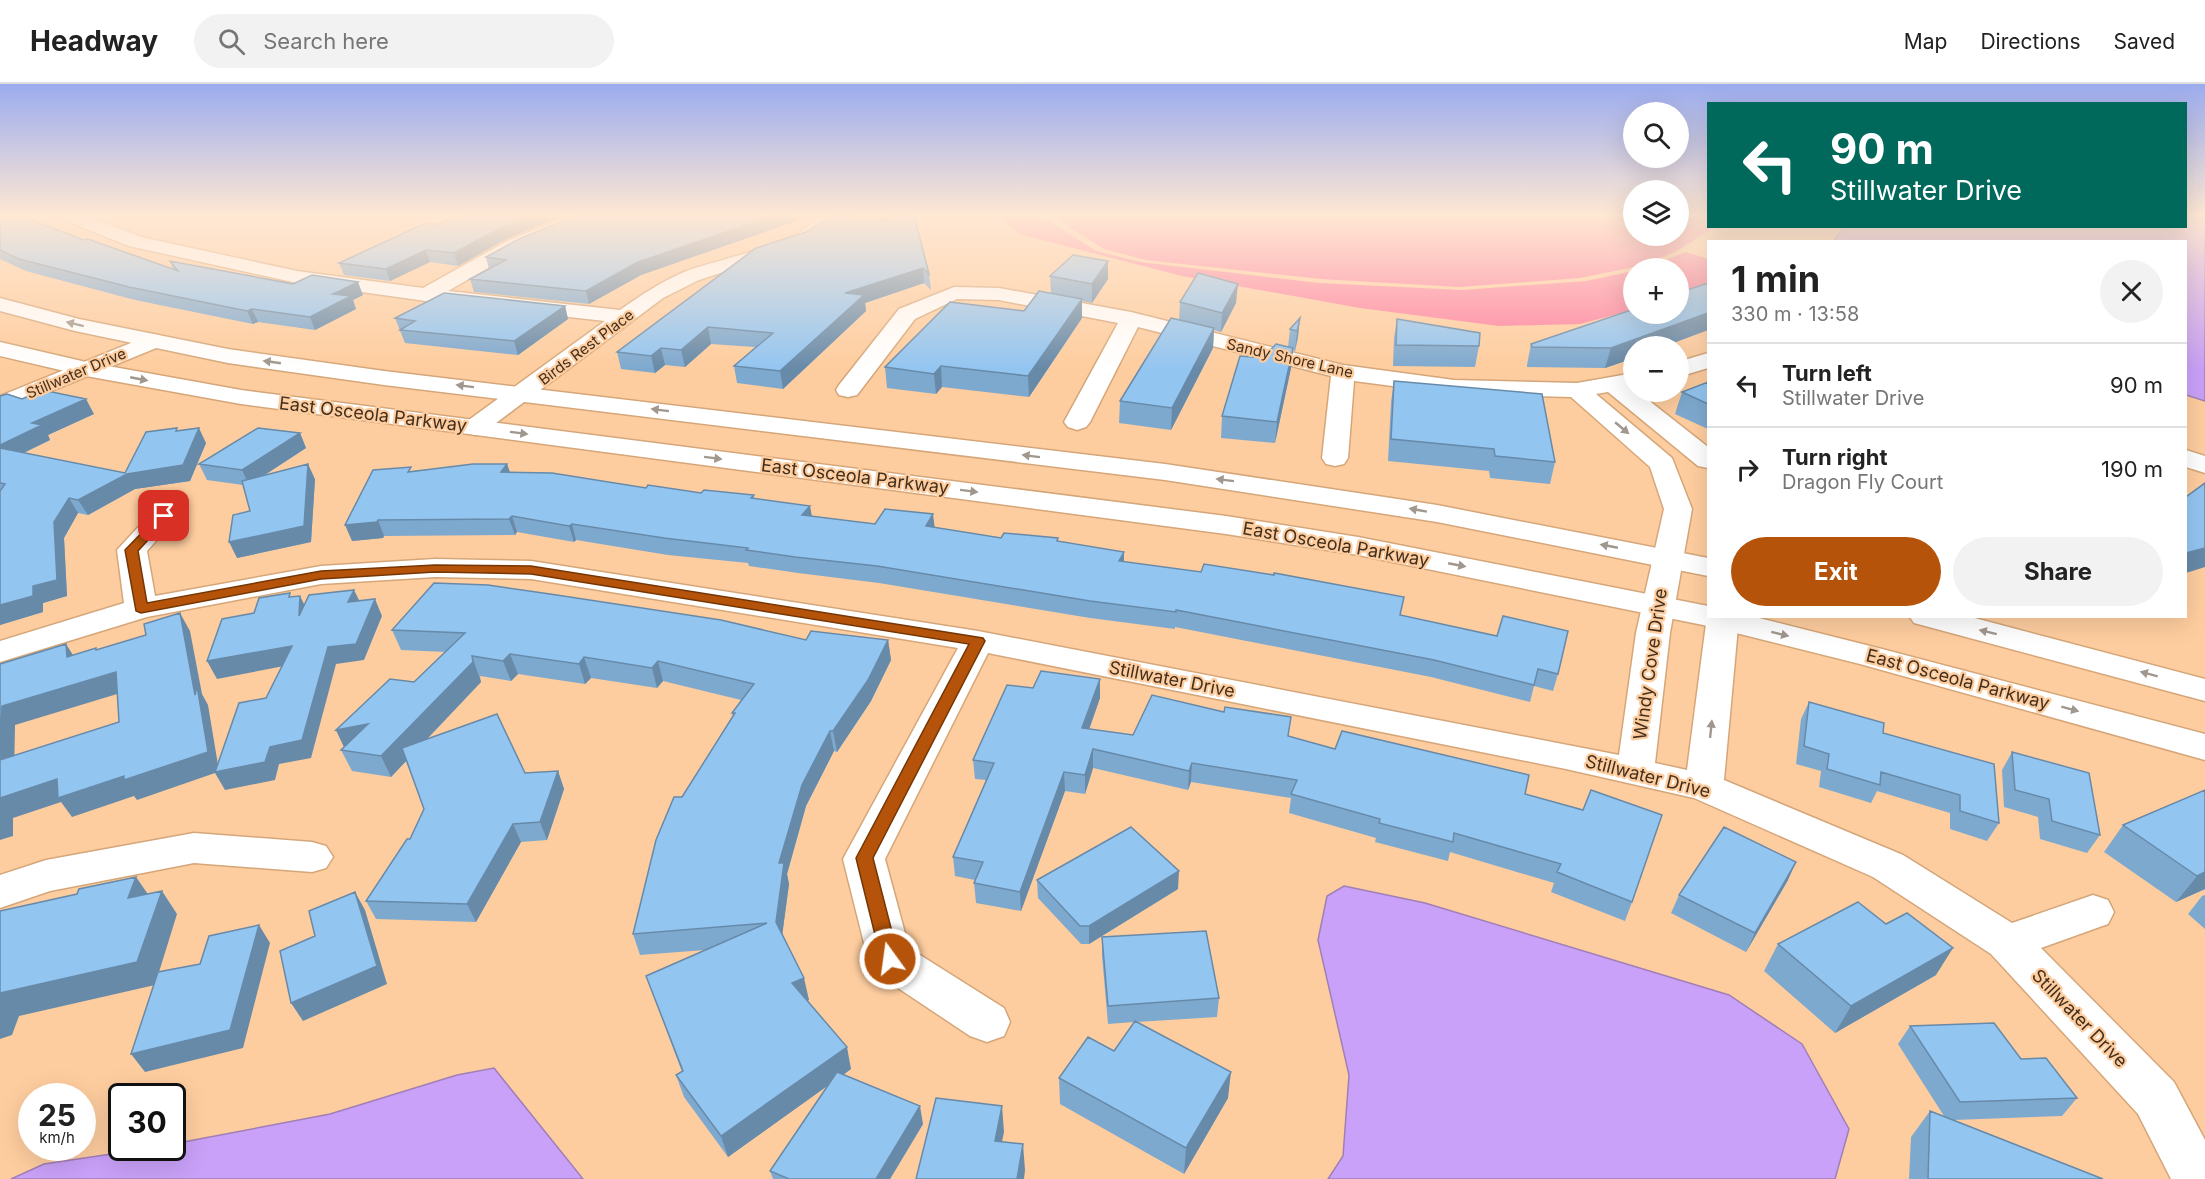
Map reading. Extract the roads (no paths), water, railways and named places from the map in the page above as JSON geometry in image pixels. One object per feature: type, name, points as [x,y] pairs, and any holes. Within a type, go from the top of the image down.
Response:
[{"type":"street","points":[[242,266],[297,277],[426,295],[626,317]]},
{"type":"street","points":[[426,295],[478,266]]},
{"type":"street","name":"Birds Rest Place","points":[[476,427],[656,294],[692,276],[723,266]]},
{"type":"street","name":"Sandy Shore Lane","points":[[848,390],[907,314],[954,293],[999,294],[1131,319],[1343,372],[1454,387],[1577,390],[1623,382]]},
{"type":"street","points":[[0,304],[153,342],[267,361],[1235,481],[1501,524],[1707,567]]},
{"type":"street","points":[[1077,422],[1131,319]]},
{"type":"street","name":"Stillwater Drive","points":[[0,405],[153,342]]},
{"type":"street","name":"East Osceola Parkway","points":[[0,348],[86,369],[241,397],[1226,525],[1358,546],[1707,615]]},
{"type":"street","points":[[1689,366],[1707,360]]},
{"type":"street","points":[[1335,458],[1343,372]]},
{"type":"street","points":[[1577,390],[1662,464],[1707,468]]},
{"type":"street","points":[[1646,402],[1707,459]]},
{"type":"street","points":[[2187,458],[2205,465]]},
{"type":"street","name":"Windy Cove Drive","points":[[1635,772],[1658,605],[1678,509],[1662,464]]},
{"type":"street","points":[[141,609],[132,550],[164,516]]},
{"type":"street","name":"Stillwater Drive","points":[[0,652],[141,609],[321,575],[435,568],[531,570],[978,641],[1542,751],[1704,787],[1888,866],[2007,942],[2156,1098],[2198,1179]]},
{"type":"street","points":[[1704,787],[1716,618]]},
{"type":"street","name":"East Osceola Parkway","points":[[1720,618],[2064,707],[2205,747]]},
{"type":"street","points":[[1933,618],[2205,690]]},
{"type":"street","points":[[978,641],[864,858],[890,959],[987,1022]]},
{"type":"street","points":[[0,892],[46,876],[194,848],[312,857]]},
{"type":"street","points":[[2007,942],[2092,912]]}]
